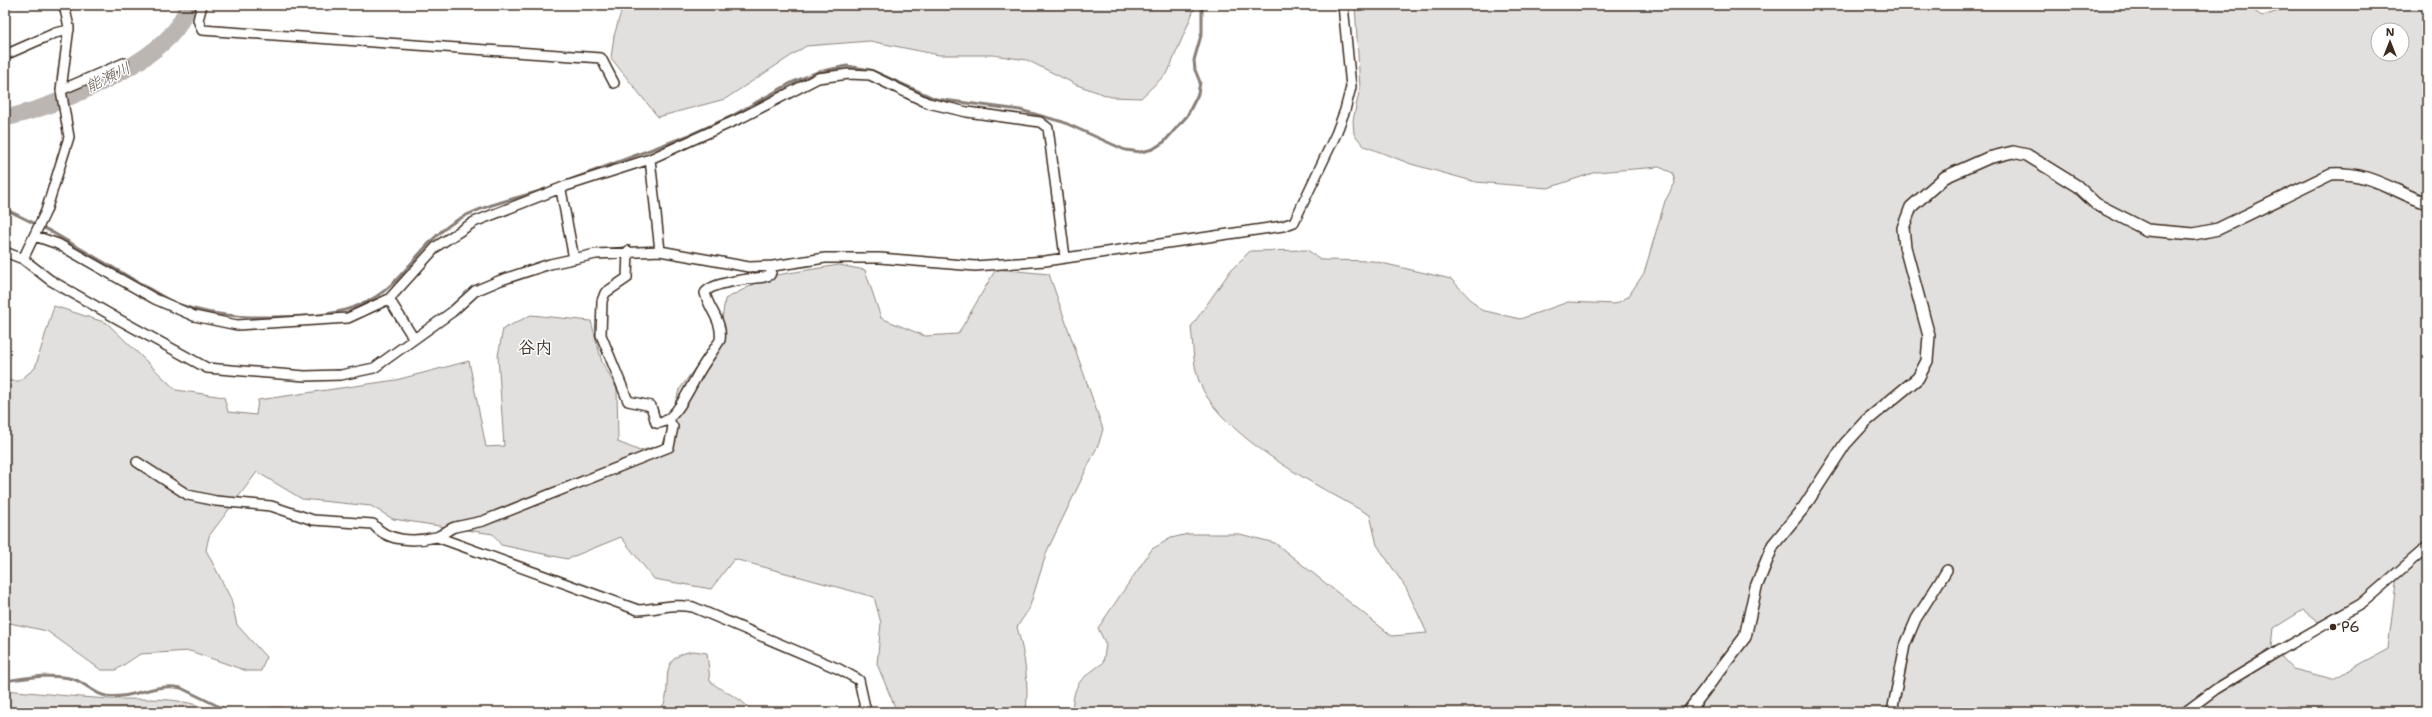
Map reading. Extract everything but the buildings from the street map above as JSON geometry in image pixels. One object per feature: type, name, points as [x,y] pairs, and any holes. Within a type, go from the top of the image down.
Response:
[{"type":"street","points":[[23,259],[37,234],[69,137],[62,90],[62,78],[69,30],[64,5]]},
{"type":"street","points":[[202,5],[198,20],[202,30],[601,58],[614,83]]},
{"type":"street","points":[[5,252],[23,259],[50,280],[77,296],[208,368],[272,375],[341,375],[374,368],[452,312],[475,291],[501,280],[550,264],[596,254],[628,251],[660,251],[749,267],[773,266],[826,258],[880,258],[975,266],[1045,261],[1283,226],[1294,222],[1336,134],[1345,110],[1351,87],[1344,5]]},
{"type":"street","points":[[5,55],[54,33],[69,30]]},
{"type":"street","points":[[62,90],[124,63]]},
{"type":"street","points":[[37,234],[58,244],[155,299],[194,316],[237,325],[348,318],[389,299],[437,246],[474,222],[650,159],[743,118],[818,78],[849,74],[870,75],[892,84],[908,95],[928,103],[967,112],[1040,122],[1048,128],[1064,257]]},
{"type":"street","points":[[1688,712],[1745,637],[1756,586],[1773,545],[1804,507],[1845,444],[1866,421],[1918,378],[1927,361],[1929,336],[1905,247],[1903,228],[1911,207],[1945,177],[1988,158],[2013,152],[2027,155],[2077,186],[2096,204],[2147,230],[2194,234],[2218,229],[2331,174],[2349,173],[2365,176],[2380,182],[2402,195],[2427,203]]},
{"type":"street","points":[[650,159],[660,251]]},
{"type":"street","points":[[561,190],[574,259]]},
{"type":"street","points":[[628,251],[626,278],[605,293],[602,301],[601,335],[628,401],[651,406],[656,422],[661,423],[668,419],[682,403],[720,340],[722,332],[707,300],[705,293],[707,290],[718,285],[770,275],[773,266]]},
{"type":"street","points":[[389,299],[414,339]]},
{"type":"street","points":[[137,462],[188,495],[216,501],[271,506],[313,520],[373,524],[377,530],[393,538],[411,540],[437,536],[454,527],[482,521],[525,506],[669,447],[673,426],[668,419]]},
{"type":"street","points":[[437,536],[638,610],[656,609],[675,604],[693,607],[839,669],[859,680],[866,712]]},
{"type":"street","points":[[2185,712],[2216,689],[2276,652],[2361,604],[2427,547]]},
{"type":"street","points":[[1892,712],[1905,645],[1916,619],[1947,570]]},
{"type":"street","points":[[2288,712],[2294,712]]},
{"type":"shaded area","points":[[623,5],[1196,5],[1168,72],[1141,98],[1111,97],[1077,85],[1027,60],[993,55],[939,55],[870,41],[806,46],[725,99],[658,117],[611,58],[614,36]]},
{"type":"shaded area","points":[[1355,5],[2245,5],[2262,16],[2286,9],[2289,5],[2427,5],[2427,712],[1072,712],[1074,694],[1080,682],[1089,673],[1103,663],[1106,645],[1098,628],[1152,549],[1171,538],[1188,534],[1240,534],[1275,543],[1392,636],[1427,633],[1406,588],[1377,545],[1370,515],[1298,474],[1247,439],[1225,420],[1209,399],[1198,378],[1194,359],[1191,327],[1231,270],[1250,251],[1307,250],[1322,260],[1373,261],[1451,279],[1481,310],[1520,319],[1568,302],[1615,304],[1628,297],[1644,273],[1665,201],[1675,183],[1673,173],[1659,167],[1596,172],[1548,188],[1476,182],[1411,164],[1364,146],[1354,134],[1353,120],[1360,88]],"holes":[[[2397,575],[2388,649],[2333,679],[2293,669],[2272,647],[2274,628],[2303,610],[2325,627]]]},
{"type":"shaded area","points":[[839,265],[865,270],[881,318],[925,336],[958,334],[996,269],[1049,274],[1103,429],[1099,443],[1047,551],[1029,609],[1017,627],[1026,669],[1026,712],[897,712],[877,664],[881,623],[874,597],[734,559],[711,589],[654,579],[621,537],[567,559],[501,545],[493,534],[393,519],[371,506],[302,499],[257,472],[209,536],[206,550],[231,599],[237,625],[266,657],[261,671],[247,671],[190,651],[140,654],[116,670],[101,670],[47,631],[5,622],[5,381],[19,381],[35,368],[54,306],[107,323],[176,390],[224,397],[228,412],[256,415],[258,400],[396,380],[469,361],[486,447],[504,446],[498,356],[503,329],[531,315],[591,321],[602,362],[617,389],[618,442],[640,451],[663,444],[679,390],[720,334],[725,299],[770,276]]},
{"type":"shaded area","points":[[693,651],[707,653],[710,681],[737,698],[752,712],[659,712],[664,703],[667,676],[673,660],[680,655]]},
{"type":"shaded area","points":[[5,690],[109,699],[176,701],[189,703],[214,712],[5,712]]},
{"type":"waterway","name":"能瀬川","points":[[5,118],[25,113],[72,96],[121,72],[162,44],[176,29],[189,5]]},
{"type":"waterway","points":[[570,180],[687,136],[732,116],[791,83],[818,72],[847,66],[871,70],[936,99],[1020,110],[1063,122],[1125,150],[1141,152],[1153,149],[1164,142],[1187,116],[1198,94],[1200,82],[1195,70],[1194,60],[1202,32],[1202,5]]},
{"type":"waterway","points":[[311,316],[344,310],[374,298],[392,284],[429,243],[445,228],[464,216],[487,207],[546,189]]},
{"type":"waterway","points":[[5,209],[50,231],[172,302]]},
{"type":"waterway","points":[[177,304],[193,309],[225,315],[257,317],[306,316]]},
{"type":"waterway","points":[[5,681],[39,677],[65,677],[73,679],[102,695],[116,697],[162,687],[181,688],[224,709],[242,712]]},
{"type":"waterway","points":[[256,712],[276,708],[295,712]]},
{"type":"place","name":"P6","points":[[2333,627]]},
{"type":"district","name":"谷内","points":[[535,347]]}]
